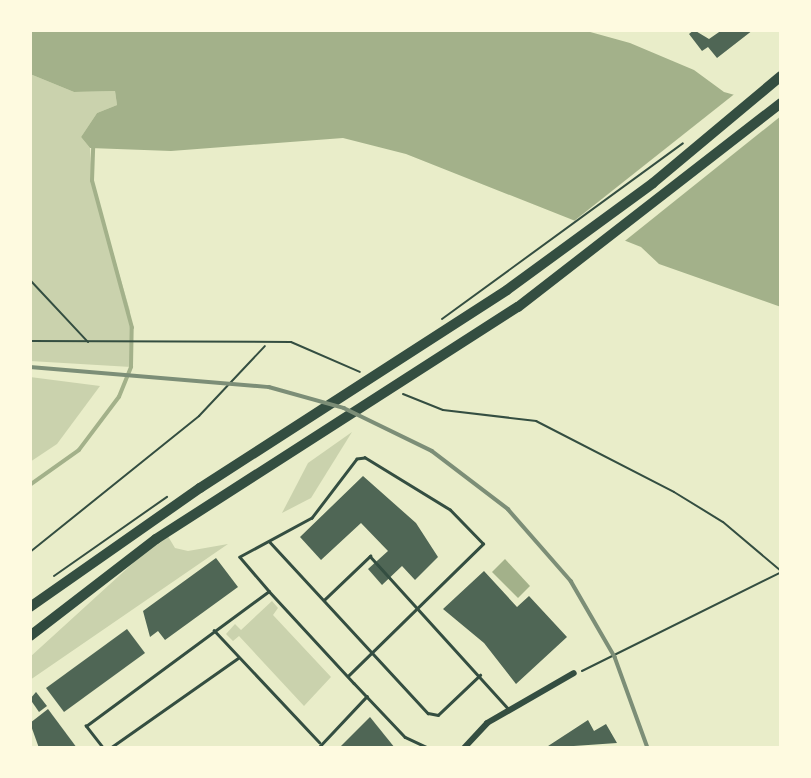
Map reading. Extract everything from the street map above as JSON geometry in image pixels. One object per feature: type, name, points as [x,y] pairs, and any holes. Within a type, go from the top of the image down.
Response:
[{"type":"main road","points":[[30,607],[145,525],[507,290],[653,183],[781,76]]},
{"type":"main road","points":[[30,636],[156,539],[518,307],[781,103]]},
{"type":"street","points":[[464,748],[487,723],[575,673]]},
{"type":"lane","points":[[348,676],[482,551],[482,539],[450,510],[365,458],[357,459],[312,518],[240,557],[269,590],[348,676],[405,737],[429,748]]},
{"type":"lane","points":[[270,542],[433,715],[480,675]]},
{"type":"lane","points":[[324,600],[370,556],[510,711]]},
{"type":"lane","points":[[103,748],[86,726],[269,590]]},
{"type":"lane","points":[[214,630],[237,658],[319,742]]},
{"type":"lane","points":[[110,748],[237,658]]},
{"type":"lane","points":[[318,748],[319,742],[367,696]]},
{"type":"path","points":[[433,325],[687,140]]},
{"type":"path","points":[[30,280],[88,342]]},
{"type":"path","points":[[30,341],[303,344],[354,369]]},
{"type":"path","points":[[30,552],[199,416],[267,345]]},
{"type":"path","points":[[349,379],[371,365]]},
{"type":"path","points":[[409,397],[443,410],[536,421],[674,492],[723,522],[781,571],[597,667],[575,673]]},
{"type":"path","points":[[47,582],[174,493]]},
{"type":"shaded area","points":[[30,30],[583,30],[630,43],[694,70],[724,92],[781,108],[781,307],[659,264],[641,247],[406,154],[343,138],[171,151],[90,148],[81,137],[97,113],[117,105],[115,91],[74,92],[30,74]]},
{"type":"shaded area","points":[[30,74],[74,92],[115,91],[117,105],[97,113],[81,137],[90,148],[92,181],[130,311],[131,367],[30,361]]},
{"type":"shaded area","points":[[30,377],[100,386],[57,444],[30,462]]},
{"type":"shaded area","points":[[352,432],[311,498],[282,513],[308,463]]},
{"type":"shaded area","points":[[166,533],[175,548],[188,551],[228,544],[30,680],[30,657]]},
{"type":"shaded area","points":[[505,559],[530,586],[518,598],[492,572]]},
{"type":"shaded area","points":[[272,601],[278,608],[273,615],[331,677],[304,706],[239,636],[233,641],[226,634],[235,624],[241,630]]},
{"type":"pier","points":[[737,92],[781,104],[781,116],[621,244],[569,225]]},
{"type":"building","points":[[694,30],[709,39],[722,30],[753,30],[717,58],[708,47],[702,51],[689,34]]},
{"type":"building","points":[[363,476],[416,523],[438,557],[415,580],[402,566],[382,585],[368,569],[388,551],[361,523],[321,560],[300,537]]},
{"type":"building","points":[[216,558],[238,587],[165,640],[158,631],[150,637],[143,611]]},
{"type":"building","points":[[484,571],[517,607],[529,596],[567,637],[516,684],[484,643],[443,609]]},
{"type":"building","points":[[127,629],[145,653],[64,712],[46,688]]},
{"type":"building","points":[[36,692],[47,706],[39,712],[30,699]]},
{"type":"building","points":[[48,709],[77,748],[39,748],[30,723]]},
{"type":"building","points":[[370,717],[395,748],[339,748]]},
{"type":"building","points":[[588,720],[594,731],[606,724],[617,743],[545,748]]},
{"type":"waterway","points":[[30,485],[79,450],[119,397],[131,367],[132,328],[92,181],[93,145]]},
{"type":"railway","points":[[30,367],[269,387],[344,408],[432,451],[508,509],[571,581],[615,657],[648,748]]}]
